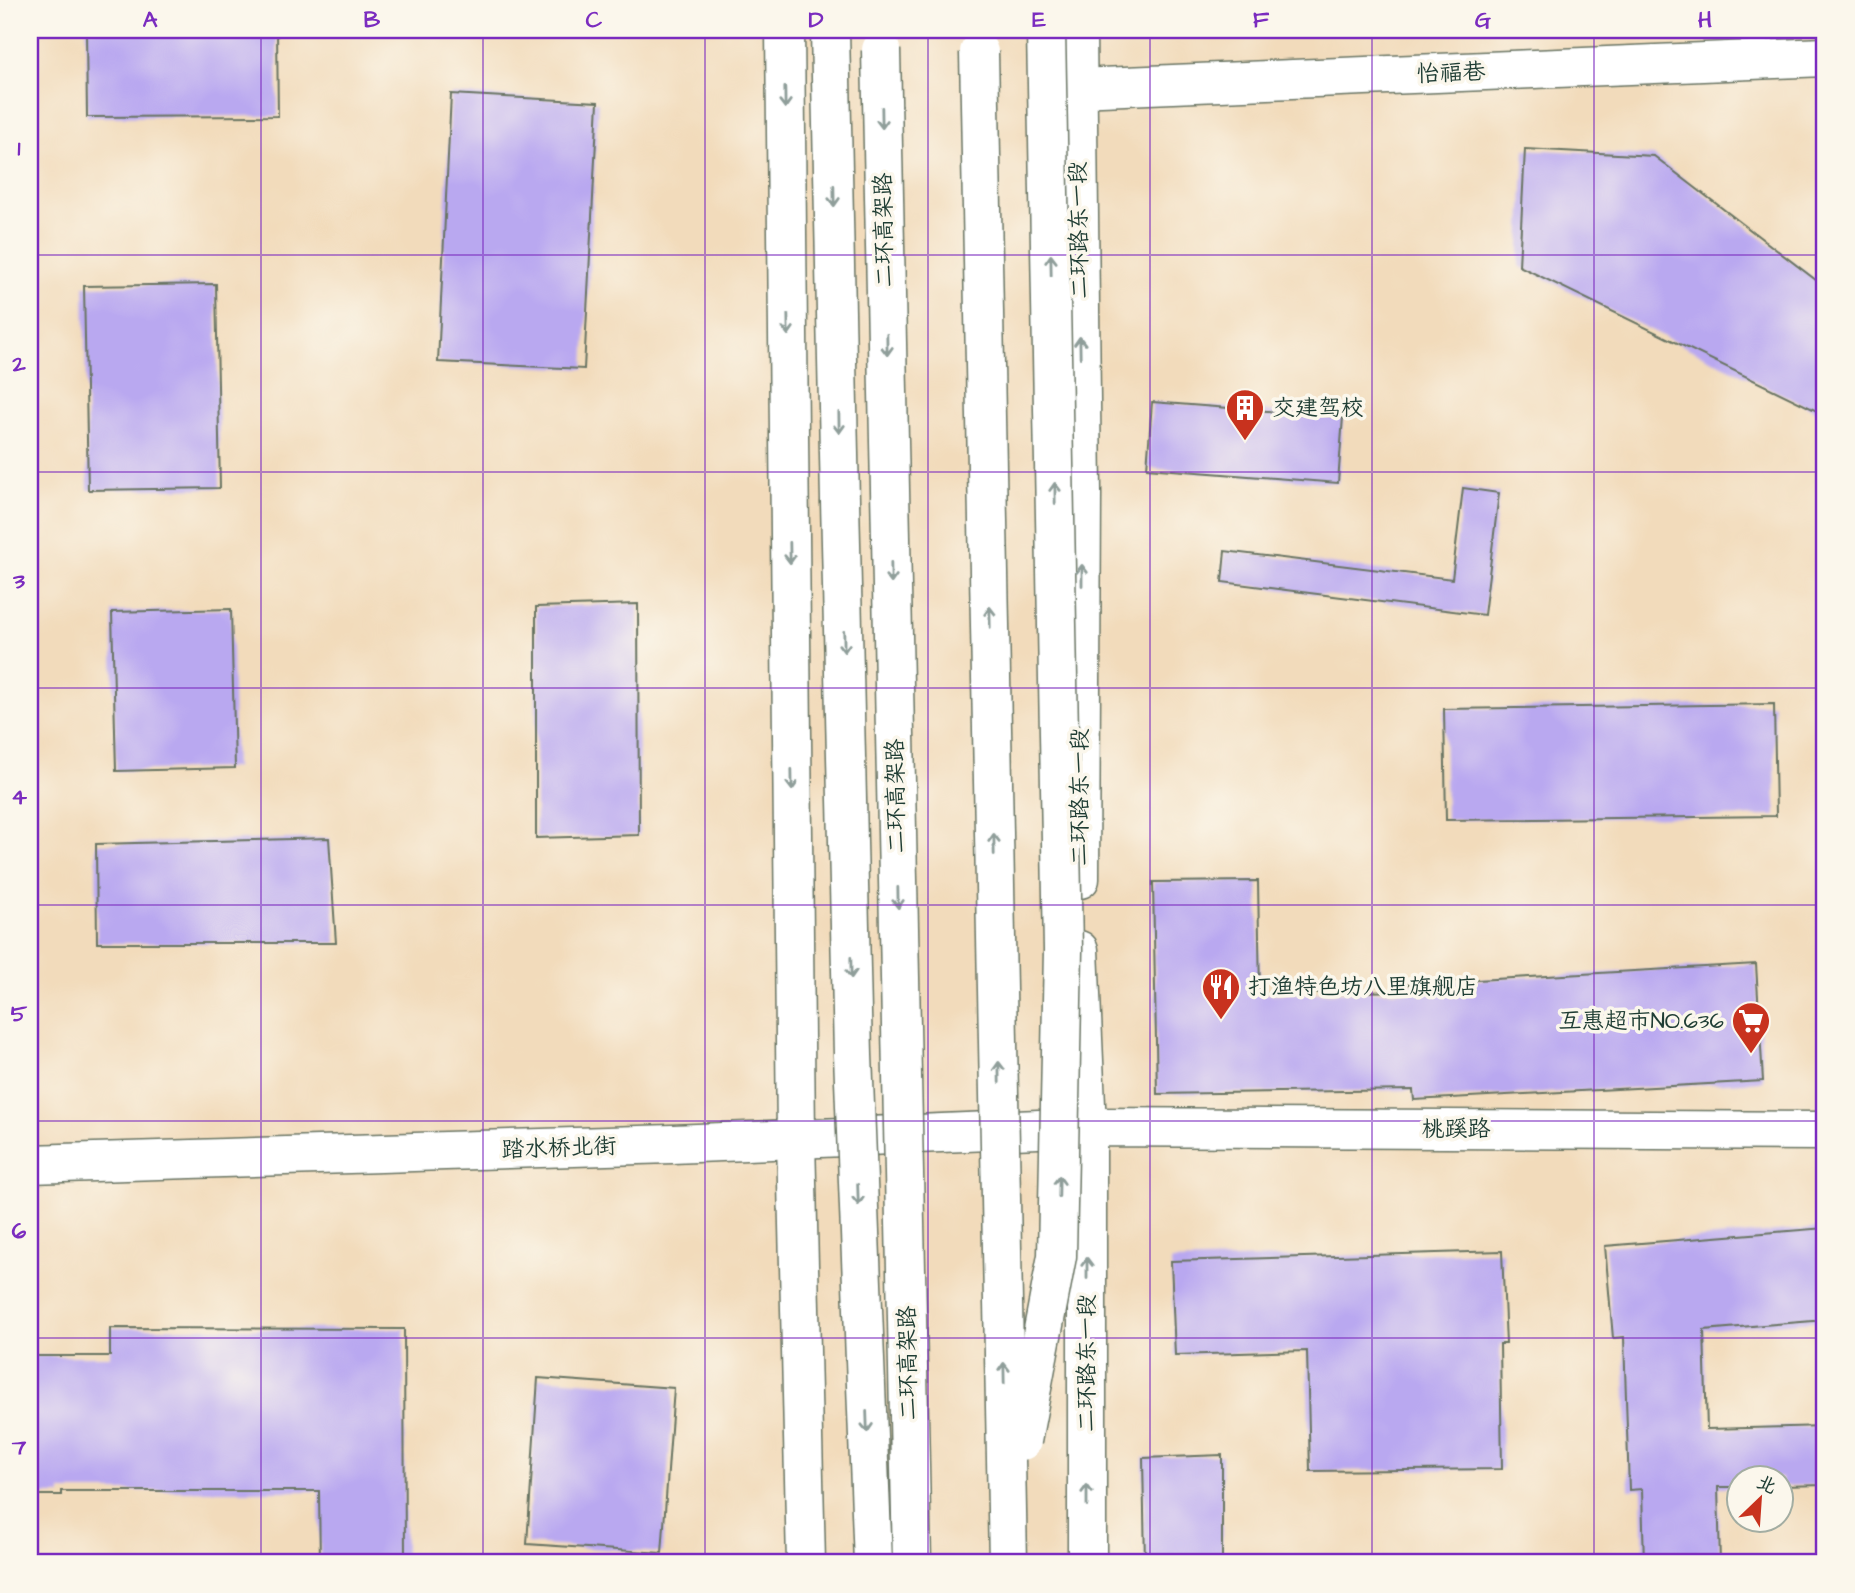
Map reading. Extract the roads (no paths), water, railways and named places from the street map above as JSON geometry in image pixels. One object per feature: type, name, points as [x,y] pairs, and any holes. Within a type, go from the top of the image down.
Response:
[{"type":"main road","points":[[785,30],[796,1139],[806,1563]]},
{"type":"main road","points":[[830,30],[853,1055],[873,1563]]},
{"type":"main road","name":"二环高架路","points":[[880,30],[912,1563]]},
{"type":"main road","points":[[978,30],[1008,1563]]},
{"type":"main road","points":[[1007,1519],[1057,1256],[1063,950],[1046,30]]},
{"type":"main road","name":"二环路东一段","points":[[1077,30],[1082,493],[1079,960],[1087,1127],[1087,1563]]},
{"type":"main road","name":"怡福巷","points":[[1077,88],[1825,57]]},
{"type":"main road","name":"踏水桥北街","points":[[30,1164],[1087,1127]]},
{"type":"main road","name":"桃蹊路","points":[[1087,1127],[1825,1131]]},
{"type":"place","name":"交建驾校","points":[[1245,442]]},
{"type":"place","name":"打渔特色坊八里旗舰店","points":[[1221,1021]]},
{"type":"place","name":"互惠超市NO.636","points":[[1751,1055]]}]
